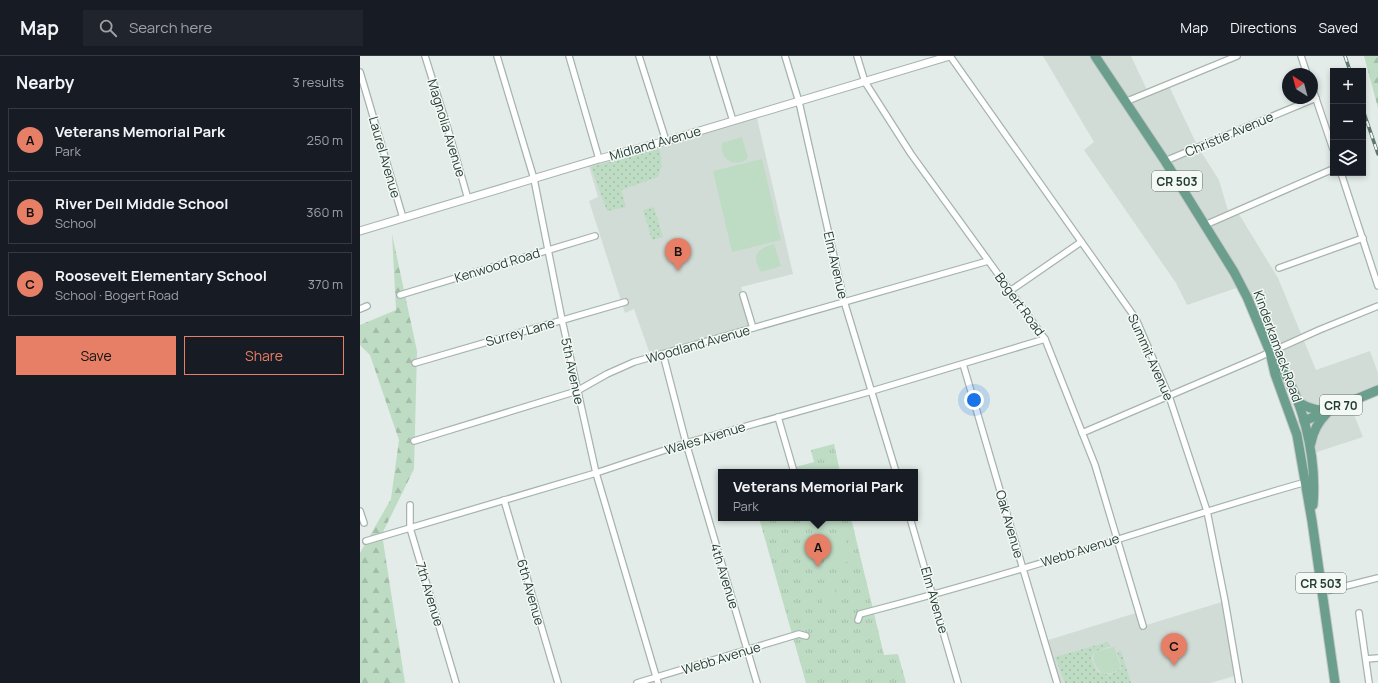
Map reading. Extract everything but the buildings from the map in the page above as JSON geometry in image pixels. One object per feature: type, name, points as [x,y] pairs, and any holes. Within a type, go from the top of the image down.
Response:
[{"type":"main road","name":"Kinderkamack Road","points":[[1095,56],[1234,272],[1247,296],[1270,352],[1275,374],[1298,435],[1335,683]]},
{"type":"main road","points":[[1270,352],[1280,365],[1304,421],[1315,485],[1312,521]]},
{"type":"main road","name":"CR 70","points":[[1304,421],[1378,390]]},
{"type":"main road","points":[[1296,400],[1311,409],[1321,411],[1330,410]]},
{"type":"main road","points":[[1310,449],[1316,426],[1321,418],[1330,410]]},
{"type":"main road","points":[[1306,482],[1312,469]]},
{"type":"street","name":"Magnolia Avenue","points":[[425,56],[468,199]]},
{"type":"street","name":"5th Avenue","points":[[498,56],[534,179],[562,320],[596,473],[657,680]]},
{"type":"street","points":[[569,56],[599,159]]},
{"type":"street","points":[[640,56],[666,141]]},
{"type":"street","points":[[713,56],[733,121]]},
{"type":"street","name":"Elm Avenue","points":[[786,56],[799,102],[844,301],[895,469]]},
{"type":"street","name":"Bogert Road","points":[[857,56],[865,82],[911,154],[1045,339],[1095,465],[1143,626]]},
{"type":"street","name":"Midland Avenue","points":[[360,231],[950,56]]},
{"type":"street","name":"Summit Avenue","points":[[950,56],[1136,319],[1169,396],[1207,511],[1225,601],[1239,683]]},
{"type":"street","points":[[1125,102],[1237,56]]},
{"type":"street","points":[[1301,56],[1306,68]]},
{"type":"street","name":"Laurel Avenue","points":[[360,72],[403,218]]},
{"type":"street","name":"Christie Avenue","points":[[1164,162],[1302,104]]},
{"type":"street","points":[[1318,104],[1330,140]]},
{"type":"street","points":[[1205,225],[1330,171]]},
{"type":"street","points":[[1342,176],[1378,286]]},
{"type":"street","name":"Kenwood Road","points":[[400,295],[595,236]]},
{"type":"street","points":[[1279,268],[1363,238]]},
{"type":"street","points":[[1010,291],[1081,242]]},
{"type":"street","name":"Woodland Avenue","points":[[414,441],[577,391],[626,365],[844,301],[988,261]]},
{"type":"street","points":[[743,295],[753,328]]},
{"type":"street","name":"Surrey Lane","points":[[415,363],[624,302]]},
{"type":"street","points":[[360,310],[367,306]]},
{"type":"street","points":[[1082,432],[1378,306]]},
{"type":"street","name":"Wales Avenue","points":[[366,541],[596,473],[686,444],[872,391],[1045,339]]},
{"type":"street","name":"4th Avenue","points":[[663,354],[686,444],[757,683]]},
{"type":"street","name":"Oak Avenue","points":[[963,364],[1057,683]]},
{"type":"street","points":[[778,417],[793,469]]},
{"type":"street","name":"Webb Avenue","points":[[858,620],[860,614],[933,595],[1306,482]]},
{"type":"street","name":"6th Avenue","points":[[504,500],[558,683]]},
{"type":"street","name":"7th Avenue","points":[[410,505],[410,528],[456,683]]},
{"type":"street","points":[[360,511],[364,523]]},
{"type":"street","name":"Elm Avenue","points":[[911,521],[958,683]]},
{"type":"street","points":[[1322,592],[1378,578]]},
{"type":"street","points":[[1359,614],[1369,683]]},
{"type":"street","name":"Webb Avenue","points":[[637,683],[657,680],[799,634],[806,636]]},
{"type":"street","points":[[1366,658],[1378,658]]},
{"type":"shaded area","points":[[1043,56],[1131,56],[1148,92],[1168,84],[1198,147],[1219,180],[1229,214],[1237,211],[1278,278],[1316,370],[1370,351],[1378,373],[1378,390],[1349,402],[1363,437],[1311,454],[1321,418],[1296,400],[1242,286],[1187,305],[1176,283],[1084,150],[1094,142]]},
{"type":"shaded area","points":[[757,118],[793,274],[741,287],[753,328],[651,357],[634,309],[625,313],[589,201],[598,197],[588,163]]},
{"type":"shaded area","points":[[1225,601],[1238,675],[1210,683],[1057,683],[1045,641],[1139,612],[1143,626]]},
{"type":"green space","points":[[1364,56],[1378,56],[1378,108]]},
{"type":"green space","points":[[742,137],[748,158],[738,163],[729,161],[723,154],[722,143]]},
{"type":"green space","points":[[659,148],[662,162],[658,177],[621,190],[626,207],[607,211],[591,167]]},
{"type":"green space","points":[[762,159],[781,240],[732,252],[713,171]]},
{"type":"green space","points":[[654,207],[663,237],[652,240],[643,210]]},
{"type":"green space","points":[[392,234],[417,351],[414,469],[382,534],[405,683],[360,683],[360,553],[391,499],[399,440],[370,355],[360,345],[360,325],[396,310]]},
{"type":"green space","points":[[774,244],[781,266],[761,272],[756,261],[757,254],[763,248]]},
{"type":"green space","points":[[834,444],[839,469],[789,469],[814,462],[811,450]]},
{"type":"green space","points":[[760,521],[852,521],[884,655],[898,654],[906,683],[806,683]]},
{"type":"green space","points":[[845,538],[851,561],[828,567],[825,554],[826,546],[832,542]]},
{"type":"green space","points":[[833,583],[839,605],[824,609],[818,587]]},
{"type":"green space","points":[[1108,642],[1110,646],[1094,652],[1091,658],[1097,672],[1110,675],[1122,668],[1117,652],[1121,651],[1131,683],[1065,683],[1055,657]]},
{"type":"green space","points":[[1114,647],[1121,667],[1113,673],[1102,673],[1094,661],[1095,652]]},
{"type":"railway","points":[[1345,56],[1349,68]]},
{"type":"railway","points":[[1366,119],[1378,154]]},
{"type":"place","name":"River Dell Middle School","points":[[678,271]]},
{"type":"place","name":"Veterans Memorial Park","points":[[818,567]]},
{"type":"place","name":"Roosevelt Elementary School","points":[[1174,666]]}]
